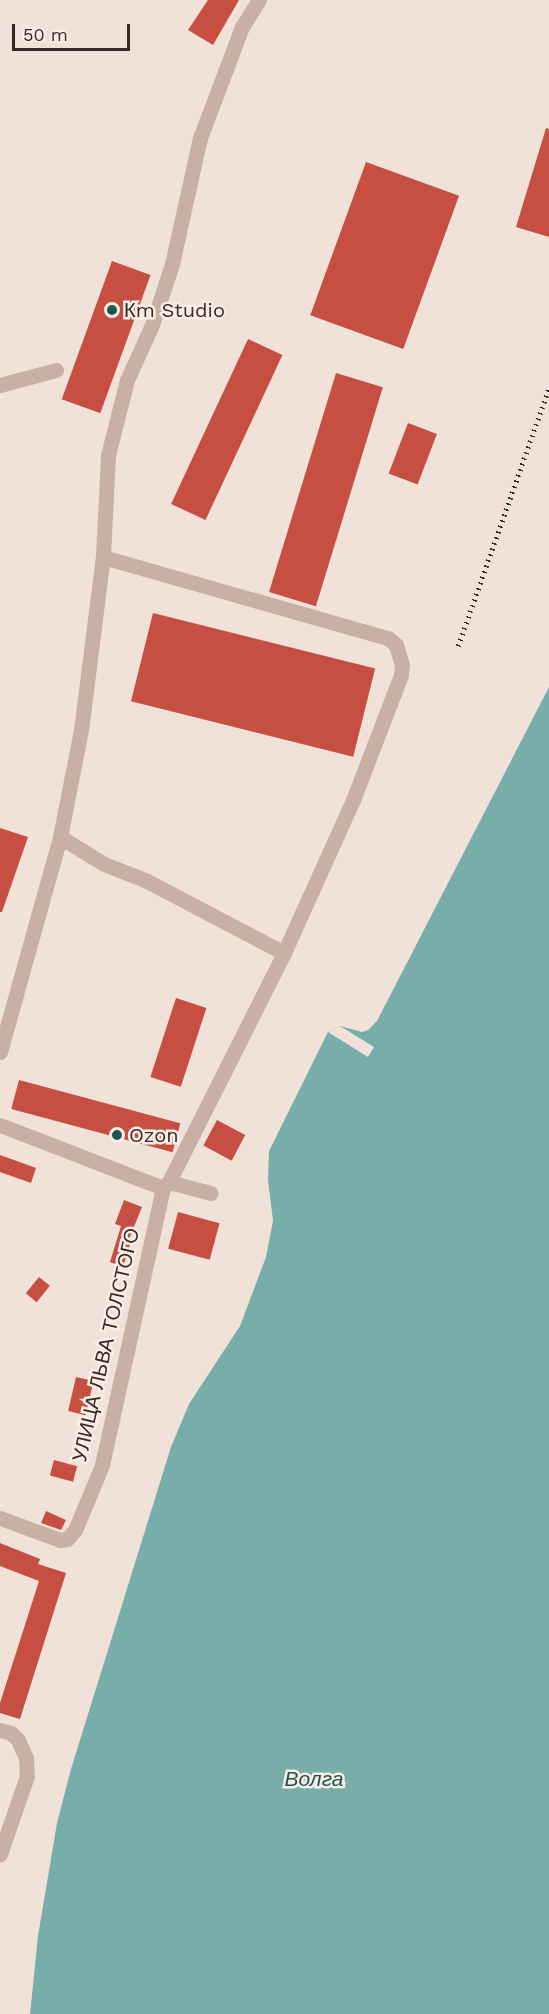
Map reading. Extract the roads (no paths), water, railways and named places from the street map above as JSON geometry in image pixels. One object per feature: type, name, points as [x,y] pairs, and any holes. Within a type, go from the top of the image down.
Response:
[{"type":"street","points":[[0,1052],[60,837],[81,730],[103,557],[105,473],[127,380],[152,325],[172,264],[200,138],[242,27],[259,0]]},
{"type":"street","points":[[0,385],[56,370]]},
{"type":"street","name":"УЛИЦА ЛЬВА ТОЛСТОГО","points":[[0,1518],[53,1539],[67,1539],[75,1530],[102,1465],[166,1185],[284,953],[353,800],[401,675],[400,654],[388,638],[103,557]]},
{"type":"street","points":[[60,837],[104,864],[146,880],[284,953]]},
{"type":"street","points":[[0,1125],[166,1185],[211,1193]]},
{"type":"street","points":[[0,1730],[18,1740],[26,1758],[27,1776],[0,1854]]},
{"type":"water","name":"Волга","points":[[549,687],[549,2014],[30,2014],[38,1936],[57,1823],[71,1769],[171,1447],[189,1404],[240,1326],[266,1257],[273,1221],[268,1180],[269,1151],[328,1032],[340,1026],[362,1032],[368,1030],[377,1021]]},
{"type":"railway","points":[[458,646],[549,387]]},
{"type":"place","name":"Кm Studio","points":[[112,310]]},
{"type":"place","name":"Ozon","points":[[117,1135]]}]
